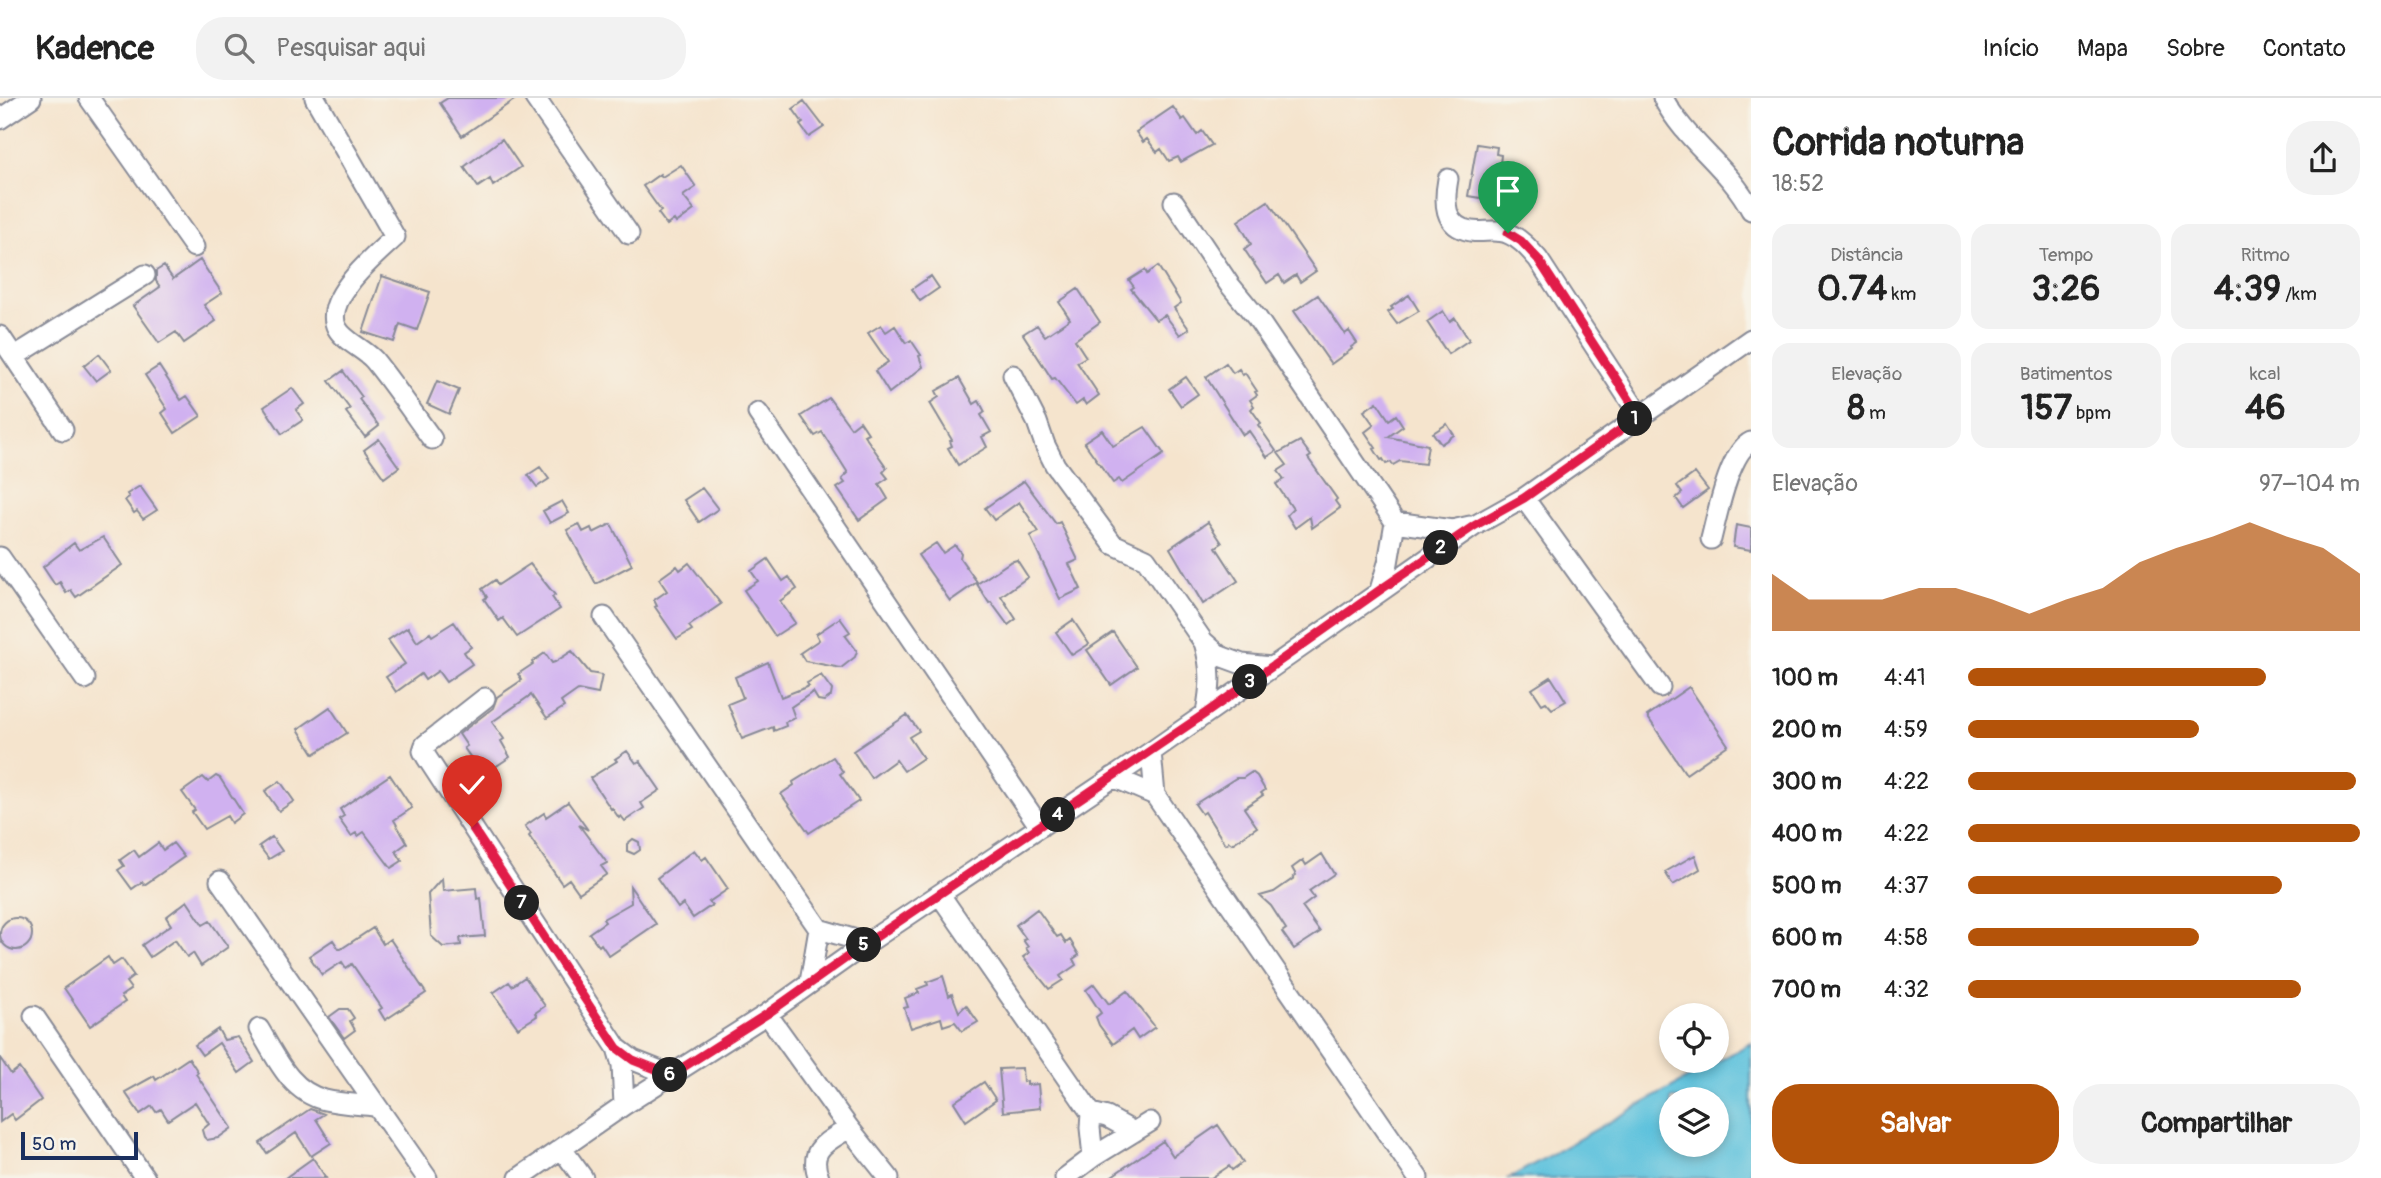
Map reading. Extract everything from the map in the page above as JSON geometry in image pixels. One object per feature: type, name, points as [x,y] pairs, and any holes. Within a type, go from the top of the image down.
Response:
[{"type":"street","points":[[89,98],[194,247]]},
{"type":"street","points":[[315,98],[396,237],[354,278],[336,304],[334,316],[338,330],[372,358],[432,439]]},
{"type":"street","points":[[535,98],[629,234]]},
{"type":"street","points":[[1663,98],[1692,138],[1726,173],[1751,211]]},
{"type":"street","points":[[0,119],[17,102]]},
{"type":"street","points":[[1448,179],[1444,198],[1451,220],[1460,228],[1472,231],[1494,230],[1508,233],[1529,248],[1640,416]]},
{"type":"street","points":[[1174,202],[1229,285],[1257,318],[1395,523],[1380,590]]},
{"type":"street","points":[[15,356],[145,275]]},
{"type":"street","points":[[0,335],[63,430]]},
{"type":"street","points":[[520,1178],[624,1105],[767,1014],[867,943],[1151,752],[1380,590],[1474,526],[1524,498],[1751,339]]},
{"type":"street","points":[[1013,375],[1055,465],[1113,544],[1146,559],[1203,641],[1220,656],[1242,664],[1271,667]]},
{"type":"street","points":[[758,413],[1040,827]]},
{"type":"street","points":[[1711,539],[1730,475],[1743,448],[1751,442]]},
{"type":"street","points":[[1524,498],[1660,687]]},
{"type":"street","points":[[1395,523],[1452,530],[1474,526]]},
{"type":"street","points":[[0,557],[85,679]]},
{"type":"street","points":[[604,617],[819,929],[867,943]]},
{"type":"street","points":[[1203,641],[1210,664],[1211,684],[1206,713]]},
{"type":"street","points":[[485,698],[425,745],[424,751],[617,1048],[622,1065],[624,1105]]},
{"type":"street","points":[[1151,752],[1155,795],[1418,1178]]},
{"type":"street","points":[[1114,777],[1155,795]]},
{"type":"street","points":[[220,881],[426,1178]]},
{"type":"street","points":[[940,895],[1091,1113],[1093,1157]]},
{"type":"street","points":[[810,982],[819,929]]},
{"type":"street","points":[[767,1014],[849,1128],[889,1178]]},
{"type":"street","points":[[34,1016],[145,1178]]},
{"type":"street","points":[[259,1029],[287,1076],[300,1089],[324,1100],[375,1106]]},
{"type":"street","points":[[617,1048],[633,1060],[671,1075]]},
{"type":"street","points":[[1065,1178],[1142,1127],[1091,1113]]},
{"type":"street","points":[[819,1178],[814,1162],[816,1155],[821,1147],[849,1128]]},
{"type":"street","points":[[562,1149],[583,1178]]},
{"type":"water","points":[[1751,1043],[1751,1178],[1509,1178],[1659,1094],[1659,1157],[1729,1157],[1729,1087],[1672,1087],[1697,1073],[1729,1073],[1729,1055]]},
{"type":"building","points":[[448,98],[517,98],[462,136],[440,103]]},
{"type":"building","points":[[804,101],[824,127],[809,137],[793,109]]},
{"type":"building","points":[[1173,107],[1197,135],[1202,131],[1212,145],[1181,162],[1178,157],[1169,161],[1161,149],[1157,152],[1147,139],[1143,142],[1136,132]]},
{"type":"building","points":[[502,139],[521,167],[493,186],[490,179],[478,187],[464,167]]},
{"type":"building","points":[[1477,144],[1497,147],[1496,154],[1501,155],[1500,164],[1508,165],[1503,193],[1494,192],[1493,200],[1468,196]]},
{"type":"building","points":[[681,165],[696,187],[683,196],[694,210],[676,223],[674,220],[667,225],[658,213],[661,211],[643,186],[660,174],[662,177]]},
{"type":"building","points":[[1268,201],[1316,271],[1300,282],[1296,275],[1284,283],[1279,275],[1267,283],[1244,249],[1251,244],[1238,221]]},
{"type":"building","points":[[200,260],[222,293],[204,305],[216,321],[184,343],[176,332],[159,343],[133,306],[160,287],[156,281],[156,271],[164,266],[173,279]]},
{"type":"building","points":[[1158,266],[1181,303],[1174,308],[1189,329],[1180,335],[1165,315],[1156,320],[1131,289],[1134,287],[1129,280],[1145,270],[1147,274]]},
{"type":"building","points":[[382,276],[430,292],[417,330],[400,324],[394,342],[363,332]]},
{"type":"building","points":[[931,276],[939,288],[920,301],[912,289]]},
{"type":"building","points":[[1078,289],[1100,322],[1075,340],[1086,357],[1077,362],[1099,395],[1086,405],[1083,400],[1076,405],[1055,378],[1052,379],[1023,334],[1037,325],[1045,336],[1070,319],[1059,302]]},
{"type":"building","points":[[1318,295],[1345,334],[1349,331],[1357,343],[1331,364],[1294,311]]},
{"type":"building","points":[[1409,295],[1419,311],[1397,324],[1388,312]]},
{"type":"building","points":[[1443,311],[1450,322],[1455,318],[1469,340],[1448,354],[1427,322]]},
{"type":"building","points":[[881,325],[886,332],[895,326],[906,343],[911,340],[921,355],[919,356],[923,367],[889,393],[875,371],[888,362],[868,333]]},
{"type":"building","points":[[99,354],[111,370],[96,381],[84,366]]},
{"type":"building","points":[[1226,363],[1233,373],[1239,369],[1243,375],[1245,373],[1257,391],[1257,395],[1250,400],[1254,406],[1251,409],[1261,423],[1258,425],[1276,451],[1267,457],[1249,431],[1243,435],[1206,377]]},
{"type":"building","points":[[159,366],[181,400],[187,396],[201,416],[175,433],[162,413],[167,409],[145,375]]},
{"type":"building","points":[[343,371],[379,426],[365,437],[346,412],[350,409],[329,381]]},
{"type":"building","points":[[1186,377],[1198,394],[1181,406],[1169,389]]},
{"type":"building","points":[[959,378],[974,404],[979,401],[985,412],[981,415],[991,432],[982,437],[987,447],[958,465],[948,448],[952,446],[952,440],[930,403],[939,397],[936,391]]},
{"type":"building","points":[[437,381],[459,390],[449,414],[427,404]]},
{"type":"building","points":[[292,388],[304,404],[296,410],[303,420],[282,434],[264,407]]},
{"type":"building","points":[[829,398],[851,428],[860,421],[868,433],[864,435],[887,468],[883,472],[888,478],[879,484],[888,499],[859,520],[837,488],[845,483],[842,479],[848,473],[822,432],[815,436],[801,416]]},
{"type":"building","points":[[1377,402],[1389,420],[1396,415],[1403,426],[1388,437],[1428,445],[1425,464],[1400,461],[1393,465],[1381,460],[1365,432],[1374,425],[1364,411]]},
{"type":"building","points":[[1447,424],[1454,435],[1441,444],[1433,433]]},
{"type":"building","points":[[1145,427],[1164,454],[1122,483],[1119,479],[1113,483],[1084,442],[1102,430],[1113,446]]},
{"type":"building","points":[[379,439],[399,467],[384,478],[364,450]]},
{"type":"building","points":[[1300,441],[1340,508],[1312,528],[1310,517],[1295,528],[1287,515],[1293,509],[1276,484],[1284,479],[1278,471],[1287,465],[1278,453]]},
{"type":"building","points":[[540,467],[549,479],[537,487],[528,475]]},
{"type":"building","points":[[1695,473],[1708,490],[1683,508],[1676,498],[1682,493],[1677,486]]},
{"type":"building","points":[[1024,481],[1056,524],[1060,522],[1078,560],[1069,564],[1081,589],[1060,599],[1030,536],[1039,532],[1019,502],[994,520],[985,508]]},
{"type":"building","points":[[140,486],[157,510],[143,519],[137,511],[134,513],[125,500],[129,497],[127,494]]},
{"type":"building","points":[[702,488],[718,509],[699,522],[684,500]]},
{"type":"building","points":[[562,501],[569,513],[550,523],[543,511]]},
{"type":"building","points":[[1208,522],[1222,543],[1216,547],[1238,581],[1203,604],[1170,548]]},
{"type":"building","points":[[579,524],[583,532],[591,528],[593,533],[611,524],[632,565],[596,584],[567,530]]},
{"type":"building","points":[[1736,525],[1751,528],[1751,550],[1733,547]]},
{"type":"building","points":[[103,537],[122,565],[76,597],[71,590],[66,593],[60,582],[55,585],[43,567],[74,543],[79,550]]},
{"type":"building","points":[[936,543],[943,553],[955,545],[961,553],[960,558],[977,582],[950,601],[918,555]]},
{"type":"building","points":[[768,559],[783,581],[789,577],[797,589],[780,601],[795,623],[775,636],[744,590],[758,581],[751,571]]},
{"type":"building","points":[[1017,560],[1028,577],[1001,596],[1016,619],[1008,625],[977,584]]},
{"type":"building","points":[[689,563],[721,604],[689,626],[692,630],[677,639],[655,607],[657,606],[654,600],[667,591],[659,579],[677,566],[680,570]]},
{"type":"building","points":[[530,564],[555,595],[552,597],[560,609],[517,637],[503,618],[499,621],[484,599],[487,597],[482,589],[495,580],[498,585]]},
{"type":"building","points":[[840,618],[850,632],[845,635],[857,651],[855,657],[841,668],[805,661],[800,653],[819,640],[816,634]]},
{"type":"building","points":[[1073,620],[1089,644],[1072,655],[1056,632]]},
{"type":"building","points":[[454,622],[471,647],[464,652],[472,664],[446,682],[438,671],[425,680],[421,674],[396,692],[386,677],[405,664],[388,640],[408,627],[417,642]]},
{"type":"building","points":[[1113,632],[1137,667],[1111,685],[1087,650]]},
{"type":"building","points":[[572,651],[590,673],[602,675],[598,694],[578,690],[561,702],[564,707],[547,718],[531,695],[492,722],[504,739],[501,741],[510,757],[489,771],[485,765],[476,765],[464,748],[467,746],[459,734],[493,708],[497,697],[522,680],[518,674],[533,664],[532,662],[545,653],[552,663]]},
{"type":"building","points":[[768,662],[781,697],[809,686],[807,683],[821,675],[832,690],[831,696],[824,701],[818,700],[813,692],[791,707],[795,718],[785,722],[786,726],[774,731],[773,727],[742,739],[728,704],[743,698],[735,677]]},
{"type":"building","points":[[1551,677],[1566,701],[1552,709],[1546,702],[1542,704],[1532,689]]},
{"type":"building","points":[[1689,687],[1728,745],[1686,774],[1647,716]]},
{"type":"building","points":[[330,707],[347,733],[314,754],[298,729]]},
{"type":"building","points":[[907,715],[919,731],[909,737],[923,758],[904,771],[896,760],[871,778],[853,751]]},
{"type":"building","points":[[627,751],[636,763],[640,761],[660,790],[641,803],[644,808],[625,821],[611,809],[590,778],[617,761],[615,759]]},
{"type":"building","points":[[833,757],[843,772],[840,774],[859,801],[809,833],[781,794],[794,785],[793,782]]},
{"type":"building","points":[[1252,772],[1265,790],[1261,793],[1263,795],[1244,808],[1257,827],[1232,844],[1225,844],[1205,812],[1202,814],[1195,804],[1236,778],[1243,778]]},
{"type":"building","points":[[390,775],[412,808],[394,820],[407,843],[396,851],[402,861],[391,868],[364,832],[351,836],[339,819],[344,816],[340,809]]},
{"type":"building","points":[[216,776],[220,778],[243,814],[231,823],[227,816],[204,829],[182,792],[203,777],[208,782]]},
{"type":"building","points":[[280,781],[294,801],[279,811],[265,791]]},
{"type":"building","points":[[568,802],[588,830],[579,825],[607,863],[601,866],[607,874],[579,893],[569,879],[562,884],[525,826],[544,813],[546,817]]},
{"type":"building","points":[[272,837],[282,851],[269,859],[259,846]]},
{"type":"building","points":[[633,839],[639,842],[640,850],[634,854],[627,851],[627,844]]},
{"type":"building","points":[[158,843],[163,850],[173,843],[184,857],[144,885],[142,882],[132,889],[118,870],[124,866],[120,860],[134,850],[139,857]]},
{"type":"building","points":[[694,850],[702,860],[706,857],[728,889],[709,902],[712,905],[693,918],[683,904],[678,908],[657,878]]},
{"type":"building","points":[[1322,854],[1334,874],[1309,891],[1314,898],[1302,907],[1320,932],[1294,949],[1282,932],[1286,929],[1271,906],[1260,896],[1274,892],[1294,878],[1296,875],[1292,868],[1303,860],[1306,865]]},
{"type":"building","points":[[1695,855],[1700,869],[1673,885],[1665,872]]},
{"type":"building","points":[[442,878],[443,891],[476,888],[477,899],[481,898],[485,936],[460,938],[461,945],[443,947],[431,936],[428,894]]},
{"type":"building","points":[[630,886],[656,924],[609,956],[589,933],[605,922],[603,919],[631,903]]},
{"type":"building","points":[[187,901],[203,925],[210,921],[228,947],[201,966],[193,953],[187,957],[175,940],[150,957],[142,945],[171,925],[166,917]]},
{"type":"building","points":[[1037,909],[1057,937],[1061,935],[1066,943],[1070,940],[1079,955],[1073,959],[1076,965],[1060,976],[1063,980],[1049,989],[1023,957],[1029,953],[1026,948],[1028,947],[1016,925]]},
{"type":"building","points":[[16,918],[28,922],[32,934],[28,946],[16,950],[4,946],[0,934],[4,922]]},
{"type":"building","points":[[373,928],[383,944],[390,939],[426,993],[385,1020],[379,1010],[382,1008],[352,964],[346,968],[342,962],[322,975],[309,956],[333,940],[341,949]]},
{"type":"building","points":[[108,957],[113,965],[122,959],[134,976],[126,982],[131,989],[121,996],[125,1002],[90,1026],[64,988]]},
{"type":"building","points":[[943,976],[949,996],[952,994],[959,1012],[966,1005],[978,1022],[962,1031],[955,1022],[943,1026],[941,1018],[911,1028],[904,1008],[908,1007],[905,998],[919,993],[917,989],[928,985],[927,982]]},
{"type":"building","points":[[525,977],[545,1006],[535,1013],[537,1016],[518,1028],[493,993],[509,982],[512,986]]},
{"type":"building","points":[[1094,984],[1109,1004],[1127,991],[1155,1027],[1138,1039],[1132,1030],[1113,1044],[1099,1025],[1096,1017],[1101,1013],[1086,990]]},
{"type":"building","points":[[340,1009],[348,1009],[354,1018],[350,1021],[355,1030],[344,1038],[329,1017]]},
{"type":"building","points":[[218,1029],[224,1040],[238,1037],[254,1062],[239,1073],[219,1043],[202,1055],[195,1045]]},
{"type":"building","points":[[0,1058],[11,1074],[19,1068],[41,1100],[15,1120],[11,1114],[0,1122]]},
{"type":"building","points":[[189,1058],[198,1072],[196,1074],[232,1128],[218,1138],[207,1140],[204,1137],[202,1130],[209,1124],[195,1102],[168,1120],[161,1109],[156,1112],[152,1106],[140,1114],[125,1092],[154,1076],[156,1080]]},
{"type":"building","points":[[1022,1068],[1023,1082],[1027,1081],[1027,1085],[1038,1084],[1040,1108],[1003,1112],[999,1069]]},
{"type":"building","points":[[984,1082],[996,1100],[966,1121],[954,1102]]},
{"type":"building","points":[[310,1109],[324,1114],[316,1119],[331,1143],[311,1156],[296,1133],[267,1153],[260,1143]]},
{"type":"building","points":[[1218,1125],[1243,1162],[1232,1170],[1229,1166],[1211,1178],[1109,1178],[1163,1141],[1173,1156]]},
{"type":"building","points":[[313,1158],[326,1178],[285,1178]]},
{"type":"route","points":[[472,827],[617,1048],[633,1060],[671,1075],[767,1014],[1206,713],[1380,590],[1474,526],[1524,498],[1640,416],[1538,259],[1521,241],[1508,233]]}]
